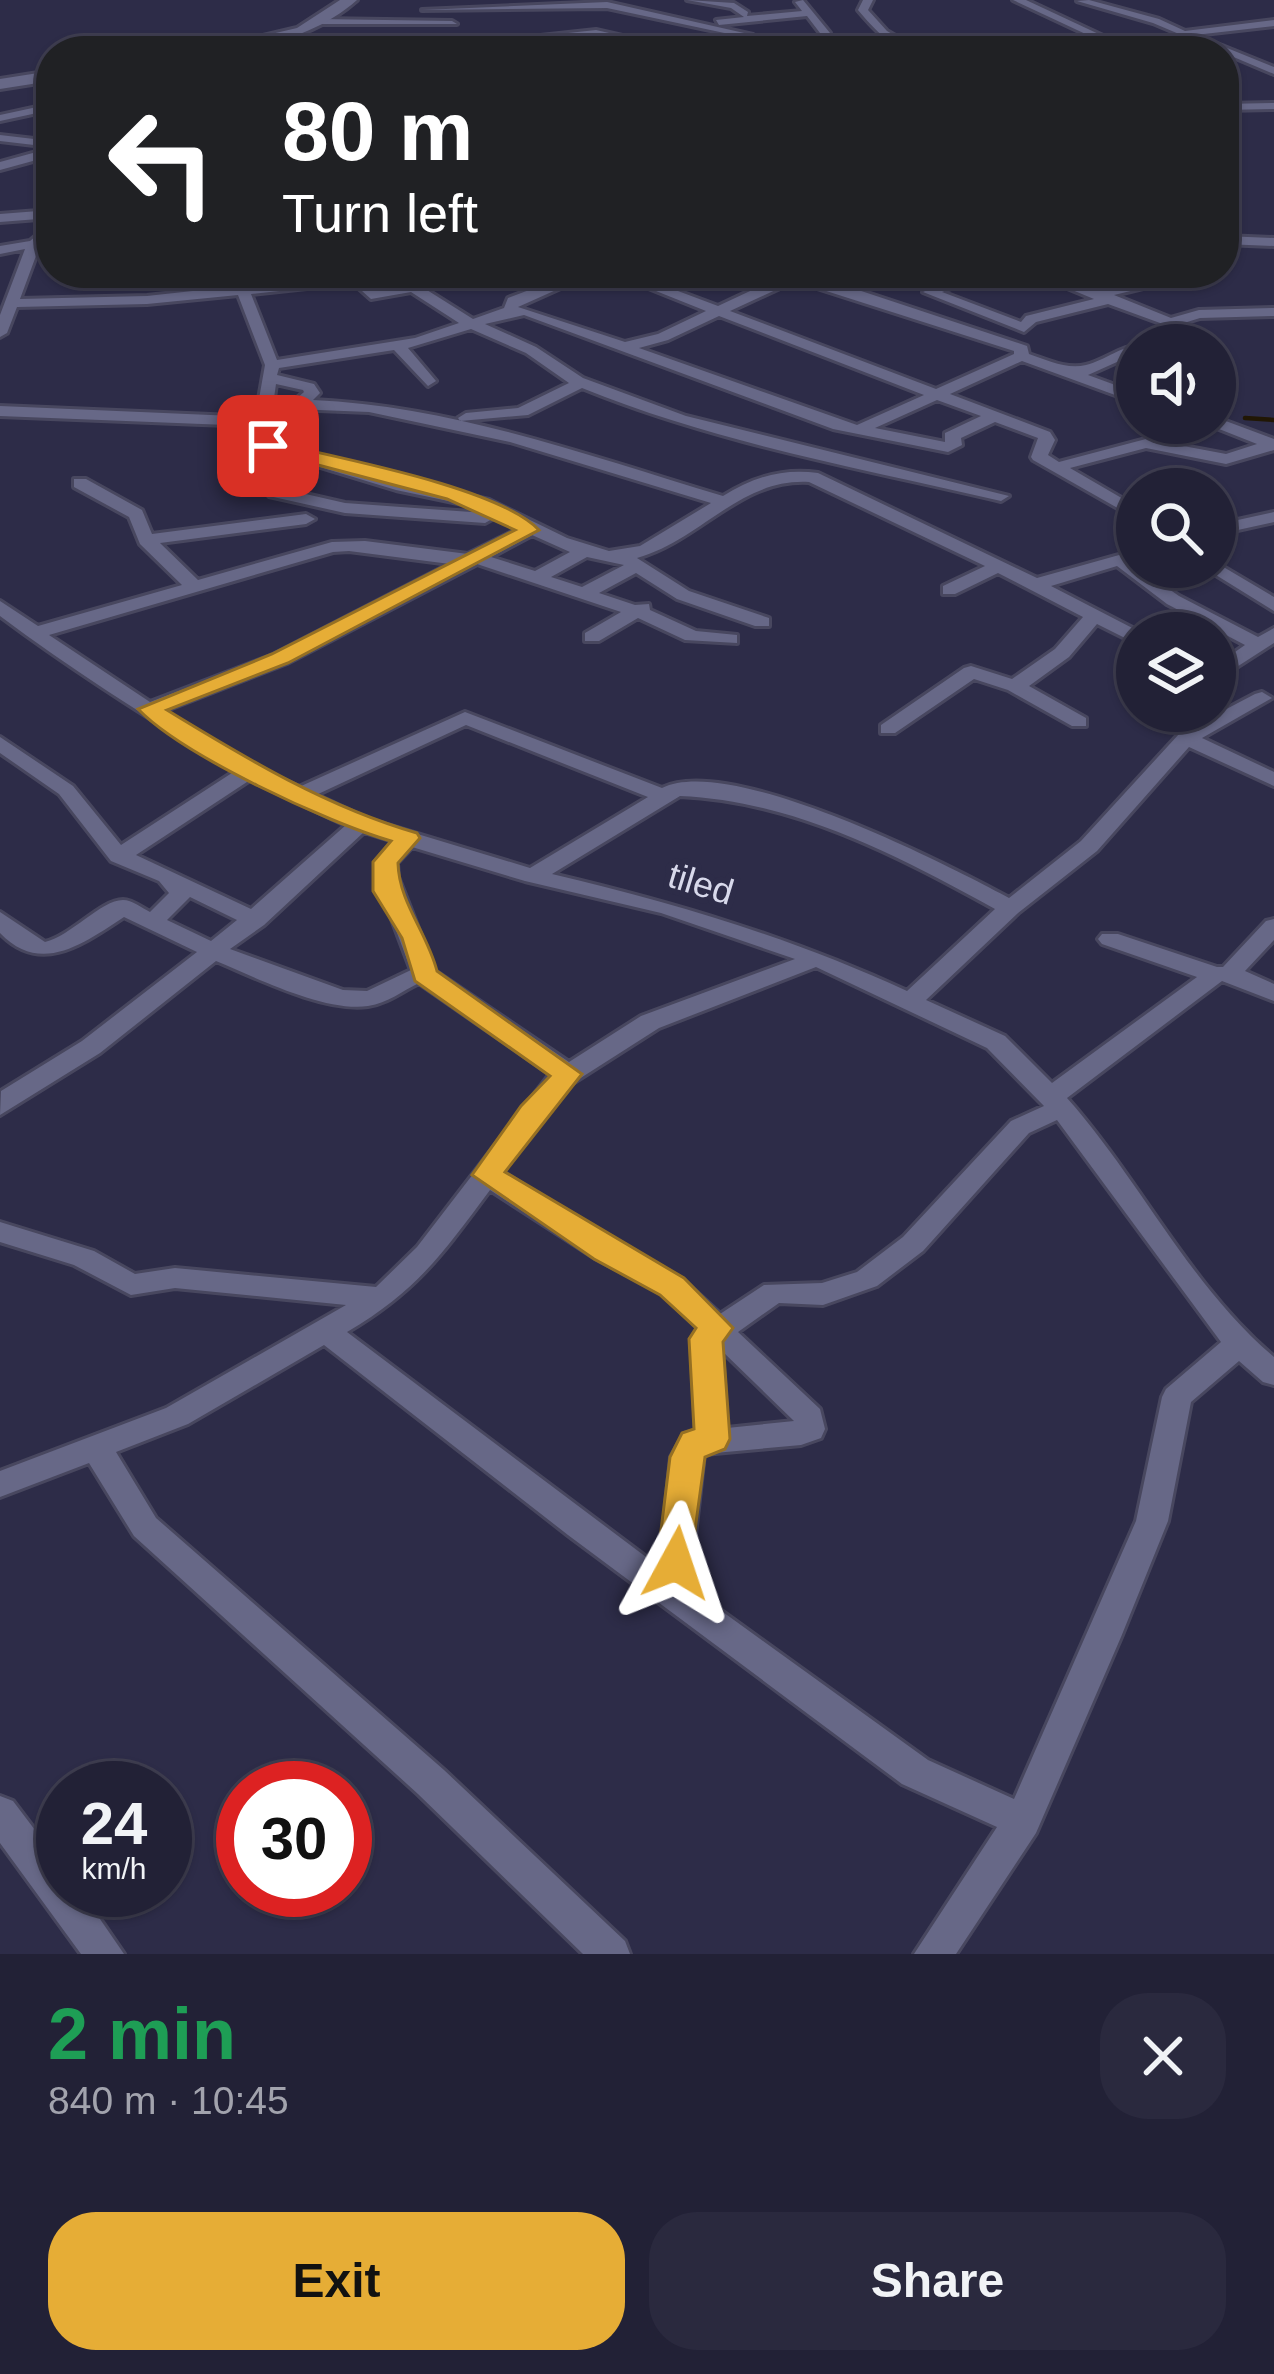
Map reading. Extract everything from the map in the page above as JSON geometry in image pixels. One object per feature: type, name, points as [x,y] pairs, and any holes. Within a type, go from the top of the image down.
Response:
[{"type":"main road","points":[[276,36],[319,22],[350,0]]},
{"type":"main road","points":[[0,84],[36,78]]},
{"type":"street","points":[[415,0],[435,20],[424,28],[429,36]]},
{"type":"street","points":[[319,22],[432,26],[533,22],[616,0]]},
{"type":"street","points":[[798,0],[812,13],[824,36]]},
{"type":"street","points":[[868,0],[863,10],[873,24],[892,36]]},
{"type":"street","points":[[1018,0],[1092,36]]},
{"type":"street","points":[[1030,9],[1083,0],[1188,36]]},
{"type":"street","points":[[697,1],[734,5],[747,18]]},
{"type":"street","points":[[427,10],[508,3],[591,8],[748,35]]},
{"type":"street","points":[[591,8],[586,28],[596,33]]},
{"type":"street","points":[[712,26],[812,13]]},
{"type":"street","points":[[527,36],[525,31],[538,30],[533,22]]},
{"type":"street","points":[[671,36],[694,23]]},
{"type":"street","points":[[1184,34],[1274,23]]},
{"type":"street","points":[[1132,32],[1171,28]]},
{"type":"street","points":[[567,36],[613,36]]},
{"type":"street","points":[[1239,58],[1270,68]]},
{"type":"street","points":[[1239,69],[1270,68]]},
{"type":"street","points":[[0,84],[34,107]]},
{"type":"street","points":[[1239,100],[1251,94]]},
{"type":"street","points":[[1239,105],[1274,106]]},
{"type":"street","points":[[0,118],[34,107]]},
{"type":"street","points":[[27,141],[36,135]]},
{"type":"street","points":[[0,138],[36,144]]},
{"type":"street","points":[[0,166],[36,153]]},
{"type":"street","points":[[0,218],[36,215]]},
{"type":"street","points":[[1239,241],[1274,242]]},
{"type":"street","points":[[0,333],[36,243]]},
{"type":"street","points":[[0,250],[36,246]]},
{"type":"street","points":[[11,303],[147,300],[260,288]]},
{"type":"street","points":[[426,288],[475,326],[525,347],[580,382],[813,456],[1001,496]]},
{"type":"street","points":[[271,372],[475,326],[545,288]]},
{"type":"street","points":[[659,288],[1044,434],[1047,440],[1039,457],[1116,502]]},
{"type":"street","points":[[622,347],[722,311],[766,288]]},
{"type":"street","points":[[834,288],[1022,349],[1022,356]]},
{"type":"street","points":[[936,288],[930,290],[944,302],[1024,328],[1031,319],[1130,288]]},
{"type":"street","points":[[1083,288],[1174,323],[1199,314],[1274,312]]},
{"type":"street","points":[[243,290],[271,372],[263,407],[273,410]]},
{"type":"street","points":[[912,314],[944,302]]},
{"type":"street","points":[[515,308],[548,315],[622,347],[856,431],[948,447],[956,442],[951,436],[994,416]]},
{"type":"street","points":[[398,345],[428,381]]},
{"type":"street","points":[[856,431],[1022,356]]},
{"type":"street","points":[[1022,356],[1041,367],[1116,391]]},
{"type":"street","points":[[1041,367],[1086,371],[1116,357]]},
{"type":"street","points":[[271,372],[309,387],[312,393],[301,404]]},
{"type":"street","points":[[0,411],[235,421],[301,404],[468,418],[522,412],[580,382]]},
{"type":"street","points":[[416,414],[729,503]]},
{"type":"street","points":[[235,421],[236,435],[298,458],[453,495],[506,514],[524,529]]},
{"type":"street","points":[[1236,431],[1271,445]]},
{"type":"street","points":[[1055,468],[1157,443],[1211,459],[1249,456],[1271,445]]},
{"type":"street","points":[[582,594],[629,560],[769,480],[795,473],[813,456]]},
{"type":"street","points":[[795,473],[926,526],[996,568],[1116,627]]},
{"type":"street","points":[[80,483],[128,508],[146,540],[194,586]]},
{"type":"street","points":[[275,492],[320,504],[481,517],[629,560],[676,590],[762,622]]},
{"type":"street","points":[[146,540],[306,519],[320,504]]},
{"type":"street","points":[[357,543],[400,515],[415,512]]},
{"type":"street","points":[[1236,525],[1274,517]]},
{"type":"street","points":[[306,519],[328,534],[332,547]]},
{"type":"street","points":[[150,709],[280,659],[524,529]]},
{"type":"street","points":[[31,634],[357,543],[417,557],[471,558],[692,636],[730,639]]},
{"type":"street","points":[[536,578],[589,549]]},
{"type":"street","points":[[1034,585],[1116,560]]},
{"type":"street","points":[[949,590],[996,568]]},
{"type":"street","points":[[1236,582],[1274,605]]},
{"type":"street","points":[[1161,588],[1173,600],[1265,638]]},
{"type":"street","points":[[592,637],[676,590]]},
{"type":"street","name":"tiled","points":[[0,607],[31,634],[249,771],[360,824],[533,876],[668,908],[816,958],[996,1042],[1056,1103],[1239,1344],[1274,1374]]},
{"type":"street","points":[[1015,686],[1062,653],[1094,616]]},
{"type":"street","points":[[1236,660],[1265,638]]},
{"type":"street","points":[[888,729],[971,672],[1015,686],[1079,722]]},
{"type":"street","points":[[1236,686],[1268,700]]},
{"type":"street","points":[[912,1000],[1010,908],[1089,846],[1186,738],[1268,700]]},
{"type":"street","points":[[301,794],[465,718],[666,797]]},
{"type":"street","points":[[1186,738],[1274,780]]},
{"type":"street","points":[[0,743],[66,790],[119,856],[256,920]]},
{"type":"street","points":[[119,856],[249,771]]},
{"type":"street","points":[[533,876],[676,789],[692,789],[735,794],[887,844],[1010,908]]},
{"type":"street","points":[[0,1106],[14,1090],[68,1065],[256,920],[360,824]]},
{"type":"street","points":[[408,838],[386,862],[386,891],[415,938],[424,975]]},
{"type":"street","points":[[152,923],[182,893],[167,876]]},
{"type":"street","points":[[0,919],[22,946],[35,951],[59,946],[123,907],[310,989],[349,999],[371,999],[413,975],[424,975],[568,1074]]},
{"type":"street","points":[[712,1439],[706,1339],[716,1328],[774,1292],[823,1294],[867,1280],[914,1244],[1020,1127],[1222,974],[1274,926]]},
{"type":"street","points":[[1110,938],[1274,993]]},
{"type":"street","points":[[0,1484],[176,1416],[382,1298],[427,1254],[531,1113],[568,1074],[650,1022],[816,958]]},
{"type":"street","points":[[487,1175],[605,1251],[672,1286],[809,1417],[810,1429],[712,1439],[695,1443],[687,1457],[675,1534],[676,1563],[704,1616]]},
{"type":"street","points":[[0,1232],[83,1258],[131,1285],[175,1278],[382,1298]]},
{"type":"street","points":[[326,1332],[915,1772],[1023,1821]]},
{"type":"street","points":[[933,1954],[1023,1821],[1152,1521],[1177,1397],[1239,1344]]},
{"type":"street","points":[[96,1447],[145,1527],[431,1782],[611,1954]]},
{"type":"street","points":[[0,1813],[105,1954]]},
{"type":"waterway","points":[[1245,418],[1274,420]]},
{"type":"route","points":[[268,446],[403,486],[453,495],[506,514],[529,530],[430,577],[280,659],[150,709],[249,771],[360,824],[408,838],[386,862],[386,891],[415,938],[424,975],[568,1074],[531,1113],[487,1175],[605,1251],[672,1286],[716,1328],[706,1339],[710,1385],[706,1409],[712,1439],[695,1443],[687,1457],[675,1534],[676,1563]]}]
